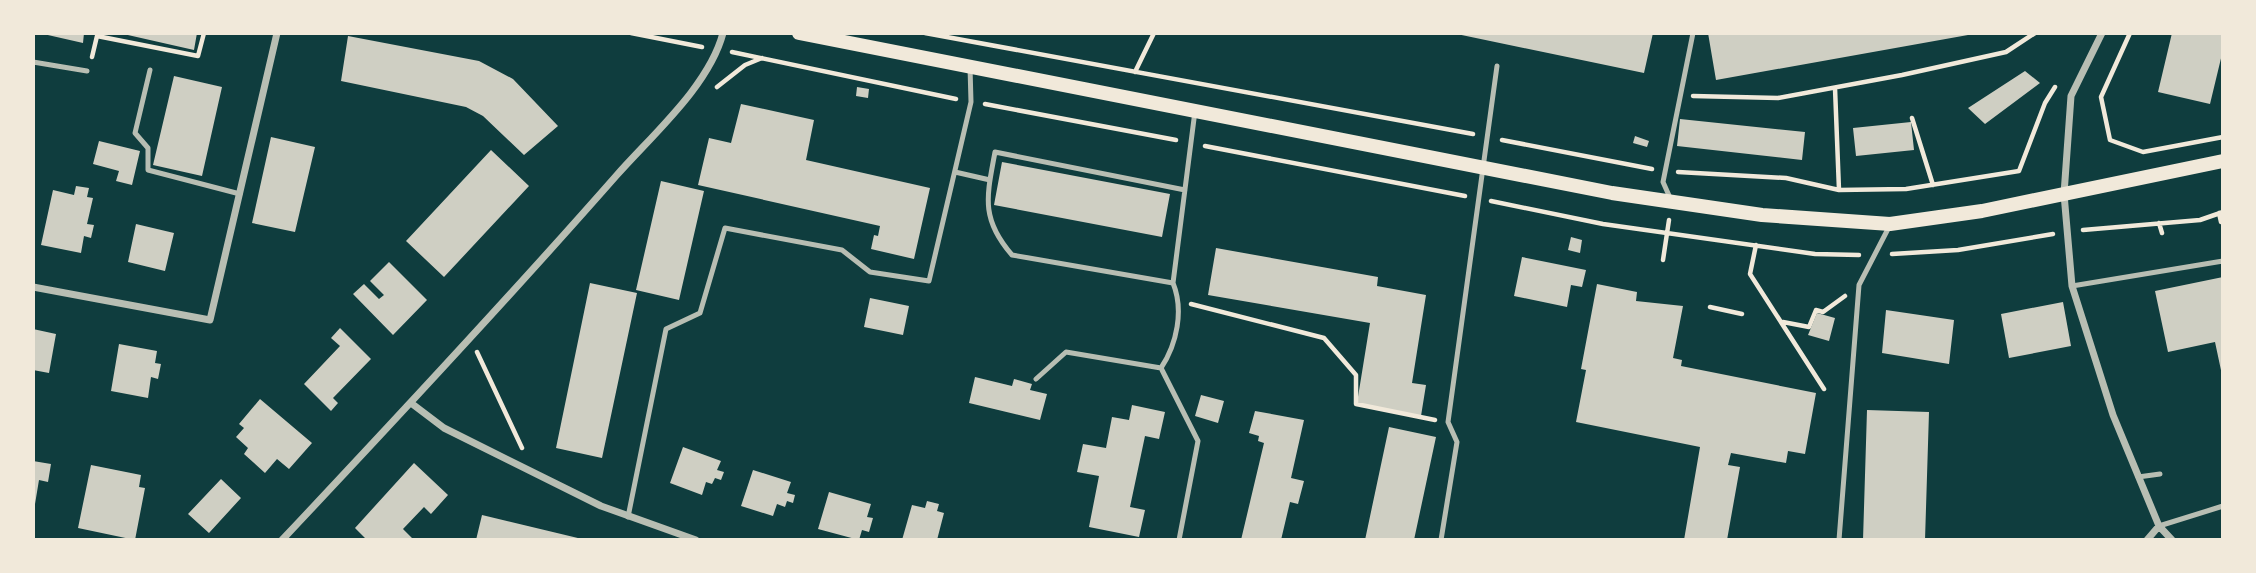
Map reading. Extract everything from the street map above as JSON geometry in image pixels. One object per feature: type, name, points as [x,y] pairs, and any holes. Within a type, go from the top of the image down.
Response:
[{"type":"main road","points":[[799,33],[1482,167],[1672,202],[1762,215],[1890,224],[1982,211],[2223,161]]},
{"type":"street","points":[[33,287],[210,320],[276,33]]},
{"type":"street","points":[[282,540],[560,240],[708,71],[723,33]]},
{"type":"street","points":[[2102,33],[2071,96],[2064,194],[2072,286],[2113,415],[2159,526],[2172,540]]},
{"type":"street","points":[[411,403],[444,428],[536,474],[674,537],[696,540]]},
{"type":"street","points":[[2147,540],[2159,526]]},
{"type":"lane","points":[[1672,202],[1663,182],[1693,33]]},
{"type":"lane","points":[[33,62],[87,71]]},
{"type":"lane","points":[[1441,540],[1457,442],[1448,422],[1497,66]]},
{"type":"lane","points":[[628,517],[666,329],[700,313],[725,228],[842,250],[870,272],[929,281],[971,102],[970,67]]},
{"type":"lane","points":[[150,71],[135,132],[148,148],[148,170],[240,194]]},
{"type":"lane","points":[[1161,368],[1172,351],[1180,301],[1173,283],[1195,111]]},
{"type":"lane","points":[[1173,283],[1012,255],[998,239],[986,202],[995,152],[1185,190]]},
{"type":"lane","points":[[955,172],[990,180]]},
{"type":"lane","points":[[1839,540],[1859,285],[1890,224]]},
{"type":"lane","points":[[2072,286],[2223,261]]},
{"type":"lane","points":[[1036,379],[1066,352],[1161,368]]},
{"type":"lane","points":[[1161,368],[1198,441],[1179,540]]},
{"type":"lane","points":[[2138,477],[2160,474]]},
{"type":"lane","points":[[2159,526],[2223,506]]},
{"type":"path","points":[[87,71],[97,36],[198,56],[204,33]]},
{"type":"path","points":[[925,33],[1665,171],[1786,178],[1839,190],[1906,189],[2019,171],[2045,103],[2060,80]]},
{"type":"path","points":[[1135,72],[1154,33]]},
{"type":"path","points":[[1680,96],[1777,98],[1835,88],[2006,52],[2035,33]]},
{"type":"path","points":[[2130,33],[2101,97],[2110,140],[2143,152],[2223,138]]},
{"type":"path","points":[[1835,88],[1839,190]]},
{"type":"path","points":[[1912,118],[1933,185]]},
{"type":"path","points":[[1663,260],[1672,202]]},
{"type":"path","points":[[2219,213],[2221,222]]},
{"type":"path","points":[[2159,223],[2162,233]]},
{"type":"path","points":[[1756,245],[1750,274],[1824,389]]},
{"type":"path","points":[[1783,323],[1809,327],[1816,310],[1823,312],[1859,285]]},
{"type":"path","points":[[1191,304],[1324,338],[1356,375],[1356,404],[1448,422]]},
{"type":"path","points":[[1710,307],[1742,314]]},
{"type":"path","points":[[476,350],[504,415],[536,474]]},
{"type":"building","points":[[39,33],[84,33],[83,43]]},
{"type":"building","points":[[119,33],[197,33],[194,50]]},
{"type":"building","points":[[1452,33],[1653,33],[1644,73]]},
{"type":"building","points":[[1708,33],[1968,33],[1968,35],[1716,80]]},
{"type":"building","points":[[2172,33],[2223,33],[2223,50],[2210,104],[2158,92]]},
{"type":"building","points":[[348,36],[479,61],[513,79],[558,126],[524,155],[483,116],[466,107],[341,81]]},
{"type":"building","points":[[2025,71],[2040,83],[1985,124],[1968,108]]},
{"type":"building","points":[[174,76],[222,87],[202,176],[153,165]]},
{"type":"building","points":[[857,87],[869,89],[868,98],[856,96]]},
{"type":"building","points":[[741,104],[814,120],[806,160],[930,188],[914,259],[871,249],[874,235],[878,236],[880,226],[698,185],[709,138],[731,143]]},
{"type":"building","points":[[1680,119],[1805,132],[1802,160],[1677,146]]},
{"type":"building","points":[[1911,122],[1914,150],[1856,156],[1853,128]]},
{"type":"building","points":[[1635,136],[1649,141],[1647,147],[1633,143]]},
{"type":"building","points":[[271,137],[315,147],[295,232],[252,223]]},
{"type":"building","points":[[99,141],[140,151],[132,185],[116,181],[119,171],[93,164]]},
{"type":"building","points":[[491,150],[529,186],[444,277],[406,241]]},
{"type":"building","points":[[1002,162],[1170,194],[1162,237],[994,205]]},
{"type":"building","points":[[661,181],[704,191],[679,300],[636,290]]},
{"type":"building","points":[[76,186],[89,188],[87,197],[93,198],[87,224],[94,225],[91,238],[84,236],[81,253],[41,245],[53,190],[74,195]]},
{"type":"building","points":[[136,224],[174,233],[165,271],[128,262]]},
{"type":"building","points":[[1571,237],[1582,240],[1580,253],[1568,250]]},
{"type":"building","points":[[1216,248],[1378,277],[1377,286],[1426,295],[1412,383],[1426,385],[1421,416],[1357,403],[1370,323],[1208,295]]},
{"type":"building","points":[[1522,257],[1586,270],[1582,287],[1571,285],[1567,307],[1514,296]]},
{"type":"building","points":[[389,262],[427,300],[393,335],[353,294],[364,284],[379,299],[384,295],[370,281]]},
{"type":"building","points":[[2223,277],[2222,375],[2215,342],[2168,352],[2155,291]]},
{"type":"building","points":[[590,283],[637,293],[602,458],[556,448]]},
{"type":"building","points":[[1597,284],[1637,292],[1636,301],[1683,306],[1673,358],[1682,360],[1681,366],[1816,393],[1805,454],[1788,451],[1786,463],[1731,453],[1728,465],[1740,467],[1727,540],[1684,540],[1700,447],[1576,422],[1586,370],[1581,369]]},
{"type":"building","points":[[870,298],[909,306],[903,335],[864,327]]},
{"type":"building","points":[[2063,302],[2071,346],[2009,358],[2001,314]]},
{"type":"building","points":[[1886,310],[1954,320],[1949,364],[1882,353]]},
{"type":"building","points":[[1817,313],[1835,318],[1829,341],[1808,335]]},
{"type":"building","points":[[340,328],[371,359],[333,398],[338,403],[331,411],[304,384],[340,346],[331,338]]},
{"type":"building","points":[[33,329],[56,334],[49,373],[33,370]]},
{"type":"building","points":[[119,344],[157,351],[155,363],[161,364],[158,379],[151,377],[148,398],[111,391]]},
{"type":"building","points":[[975,377],[1012,386],[1014,379],[1032,384],[1030,390],[1047,394],[1040,420],[969,403]]},
{"type":"building","points":[[1201,395],[1224,401],[1218,423],[1195,416]]},
{"type":"building","points":[[260,399],[312,443],[289,469],[277,459],[265,473],[244,454],[248,448],[236,437],[244,428],[239,424]]},
{"type":"building","points":[[1132,405],[1165,412],[1159,439],[1145,436],[1130,507],[1145,510],[1139,537],[1089,527],[1099,476],[1077,472],[1083,444],[1106,448],[1112,417],[1129,420]]},
{"type":"building","points":[[1867,410],[1929,412],[1925,540],[1863,540]]},
{"type":"building","points":[[1255,411],[1304,420],[1291,478],[1304,481],[1298,504],[1290,502],[1281,540],[1241,540],[1264,443],[1258,441],[1259,436],[1249,433]]},
{"type":"building","points":[[1389,427],[1436,437],[1414,540],[1365,540]]},
{"type":"building","points":[[683,447],[721,461],[717,470],[724,472],[721,480],[715,478],[712,484],[706,482],[702,495],[670,483]]},
{"type":"building","points":[[33,461],[51,464],[48,482],[39,480],[35,504]]},
{"type":"building","points":[[414,463],[448,495],[431,514],[424,507],[403,529],[414,540],[367,540],[355,528]]},
{"type":"building","points":[[91,465],[141,475],[139,487],[145,488],[135,540],[78,528]]},
{"type":"building","points":[[753,470],[791,482],[787,493],[795,495],[793,503],[787,501],[785,507],[777,504],[773,516],[741,506]]},
{"type":"building","points":[[221,479],[241,498],[209,533],[188,514]]},
{"type":"building","points":[[829,492],[871,504],[867,517],[873,518],[869,532],[862,530],[859,540],[818,529]]},
{"type":"building","points":[[927,501],[939,504],[937,511],[944,513],[937,540],[902,540],[912,505],[925,508]]},
{"type":"building","points":[[482,515],[582,539],[476,540]]}]
